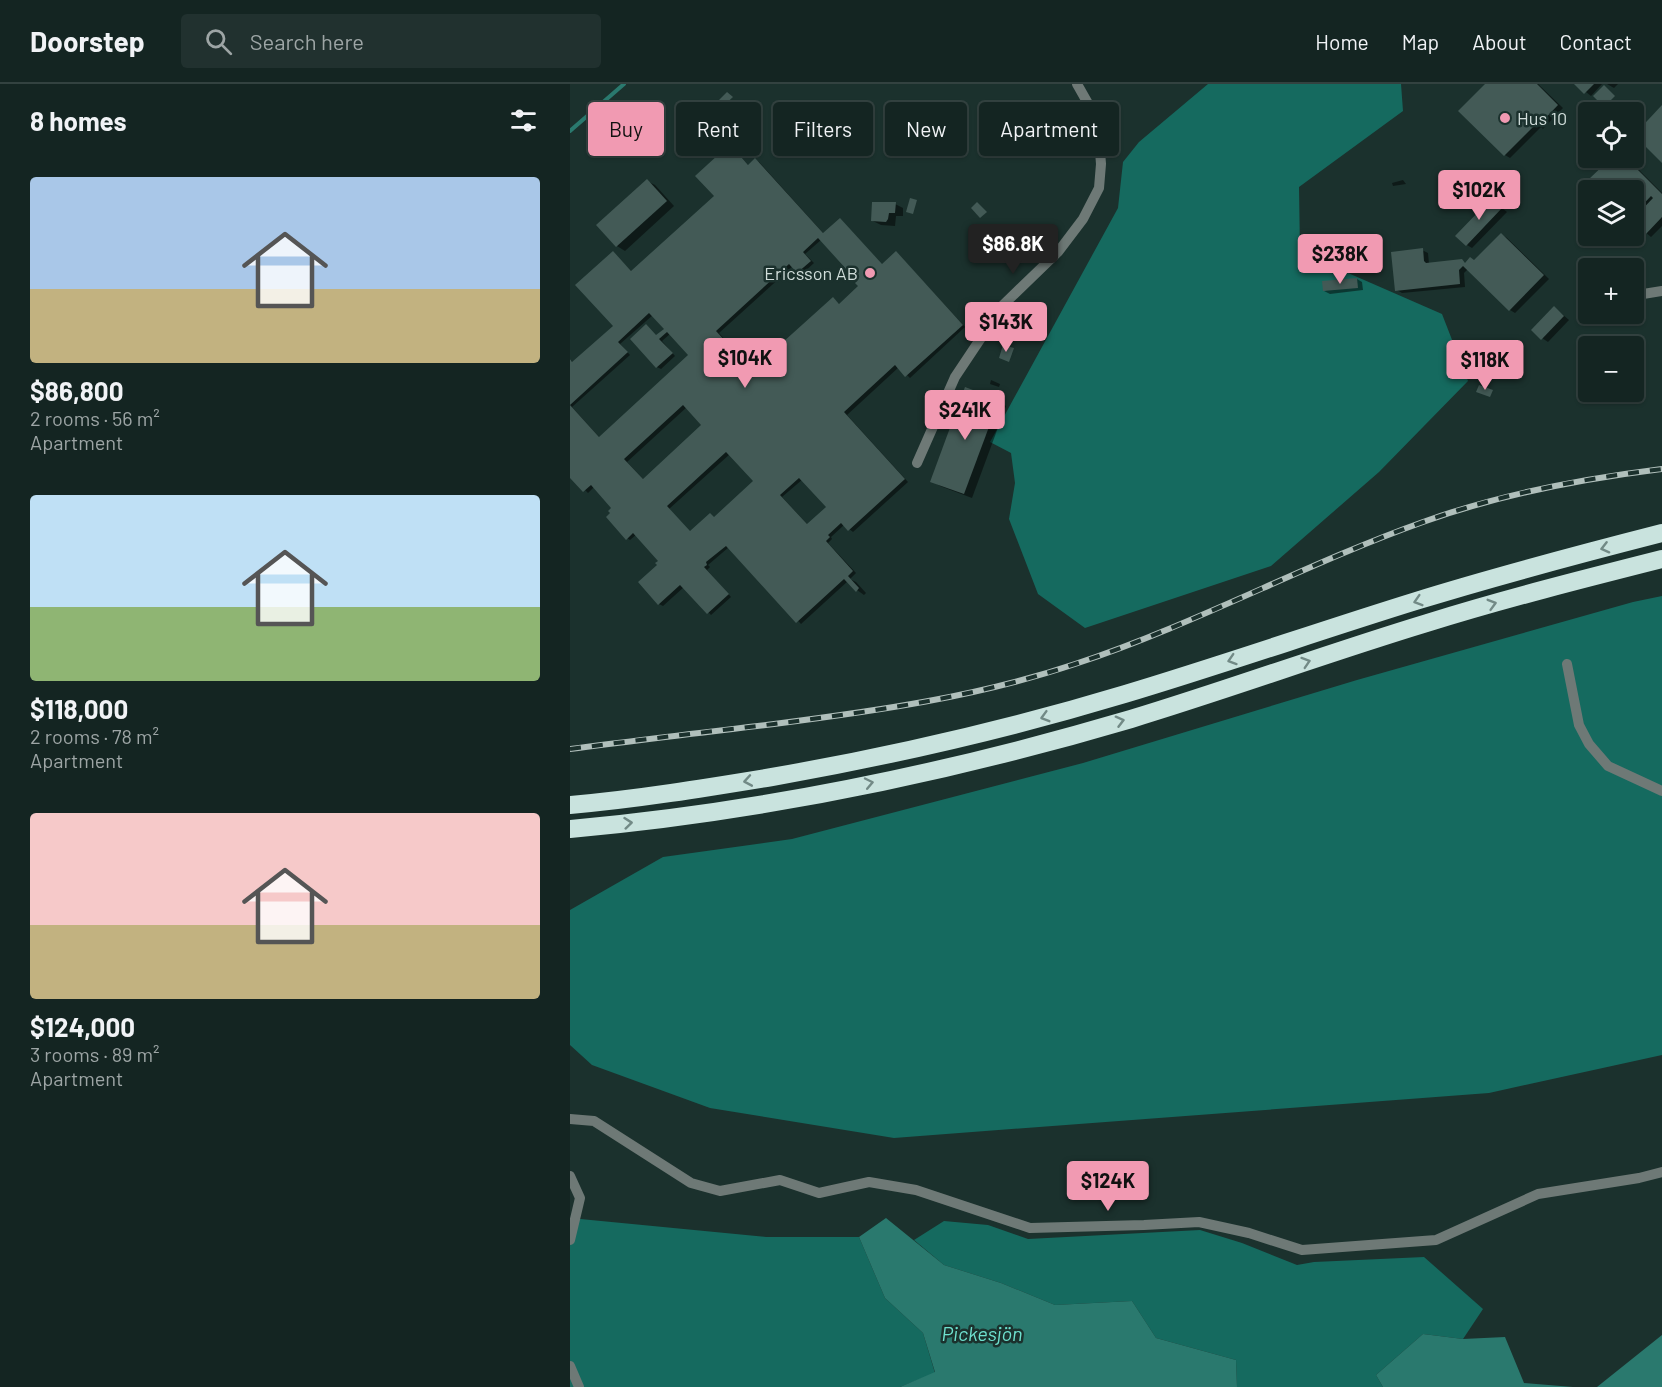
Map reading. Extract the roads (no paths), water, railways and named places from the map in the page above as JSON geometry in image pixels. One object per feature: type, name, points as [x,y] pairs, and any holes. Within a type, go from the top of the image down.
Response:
[{"type":"highway","points":[[570,805],[715,787],[806,771],[894,754],[1005,728],[1124,694],[1419,600],[1567,557],[1662,534]]},
{"type":"highway","points":[[570,829],[721,811],[812,795],[1011,751],[1130,719],[1428,622],[1662,559]]},
{"type":"street","points":[[917,464],[955,377],[1003,305],[1058,252],[1083,219],[1099,188],[1101,164],[1094,114],[1077,84]]},
{"type":"street","points":[[1644,294],[1662,291]]},
{"type":"street","points":[[1567,664],[1579,725],[1589,744],[1608,766],[1662,791]]},
{"type":"street","points":[[570,1119],[594,1121],[691,1183],[720,1191],[780,1180],[819,1193],[869,1182],[916,1190],[1030,1228],[1144,1226],[1199,1222],[1249,1233],[1302,1250],[1436,1240],[1538,1194],[1639,1178],[1662,1172]]},
{"type":"street","points":[[570,1176],[580,1198],[570,1240]]},
{"type":"street","points":[[570,1365],[579,1387]]},
{"type":"water","name":"Pickesjön","points":[[886,1218],[944,1265],[1001,1283],[1055,1305],[1132,1301],[1156,1338],[1236,1360],[1237,1387],[900,1387],[935,1372],[923,1333],[885,1298],[859,1237]]},
{"type":"water","points":[[1423,1334],[1463,1339],[1505,1337],[1524,1383],[1573,1387],[1383,1387],[1376,1375]]},
{"type":"water","points":[[1662,1335],[1662,1387],[1597,1387]]},
{"type":"waterway","points":[[570,131],[624,84]]},
{"type":"railway","points":[[570,749],[850,714],[926,702],[1038,676],[1163,631],[1336,556],[1452,512],[1541,489],[1662,469]]},
{"type":"place","name":"Hus 10","points":[[1505,118]]},
{"type":"place","name":"Ericsson AB","points":[[870,273]]}]
